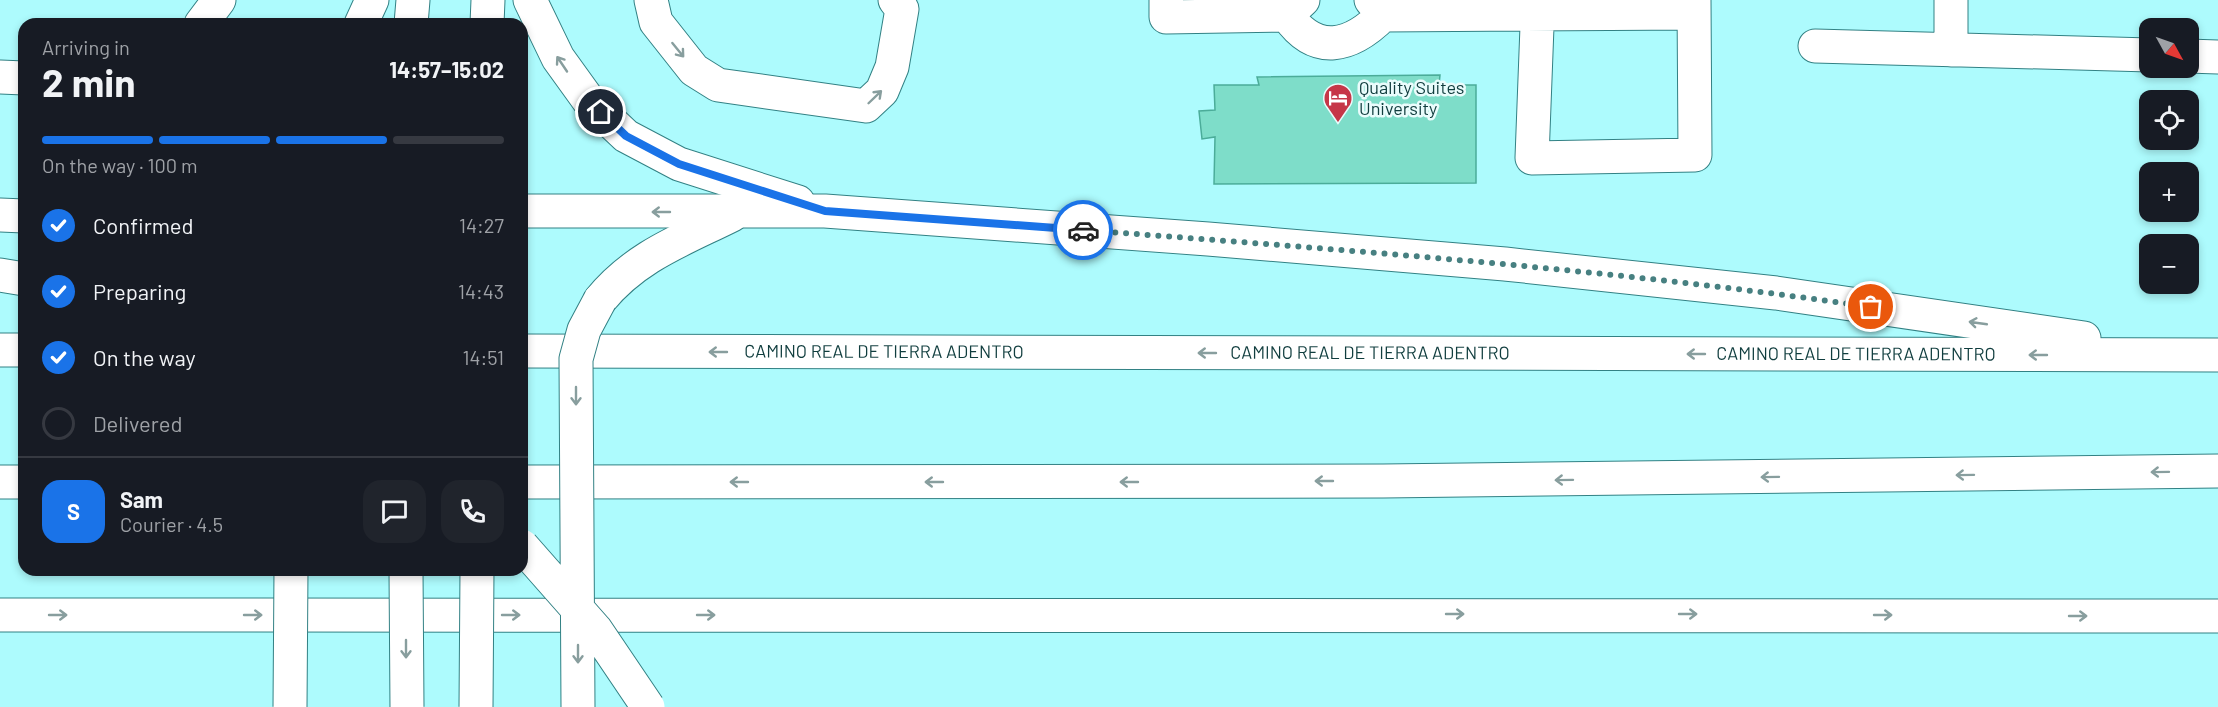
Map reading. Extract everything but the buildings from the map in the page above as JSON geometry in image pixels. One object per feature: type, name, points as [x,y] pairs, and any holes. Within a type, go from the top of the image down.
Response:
[{"type":"main road","points":[[206,18],[219,0]]},
{"type":"main road","points":[[364,18],[372,0]]},
{"type":"main road","points":[[412,18],[413,0]]},
{"type":"main road","points":[[487,18],[488,0]]},
{"type":"main road","points":[[530,0],[558,58],[589,101],[626,136],[679,164],[825,211]]},
{"type":"main road","points":[[651,0],[656,22],[662,30],[694,70],[718,85],[866,106],[882,91],[892,67],[902,9],[895,0]]},
{"type":"main road","points":[[1166,0],[1166,17],[1295,7],[1300,33],[1317,40],[1347,42],[1365,33],[1377,7],[1538,7],[1694,7],[1695,155],[1532,159],[1538,7]]},
{"type":"main road","points":[[1951,0],[1951,50]]},
{"type":"main road","points":[[1815,46],[2139,55]]},
{"type":"main road","points":[[2199,56],[2218,57]]},
{"type":"main road","points":[[0,77],[18,78]]},
{"type":"main road","points":[[528,211],[825,211],[1505,264],[1776,294],[2210,355]]},
{"type":"main road","points":[[578,707],[576,359],[584,330],[600,300],[616,281],[645,258],[739,212]]},
{"type":"main road","points":[[0,215],[18,216]]},
{"type":"main road","points":[[0,275],[18,278]]},
{"type":"main road","points":[[0,350],[18,350]]},
{"type":"main road","name":"CAMINO REAL DE TIERRA ADENTRO","points":[[528,351],[2210,355]]},
{"type":"main road","points":[[528,482],[1383,482],[2218,471]]},
{"type":"main road","points":[[0,482],[18,482]]},
{"type":"main road","points":[[528,553],[596,630],[648,707]]},
{"type":"main road","points":[[290,707],[291,576]]},
{"type":"main road","points":[[406,576],[407,707]]},
{"type":"main road","points":[[476,707],[477,576]]},
{"type":"main road","points":[[0,615],[2218,616]]},
{"type":"way so far","points":[[1083,230],[1505,264],[1776,294],[1871,307]]},
{"type":"place","name":"Quality Suites University","points":[[1338,124]]},
{"type":"route","points":[[601,112],[626,136],[679,164],[825,211],[1083,230]]}]
